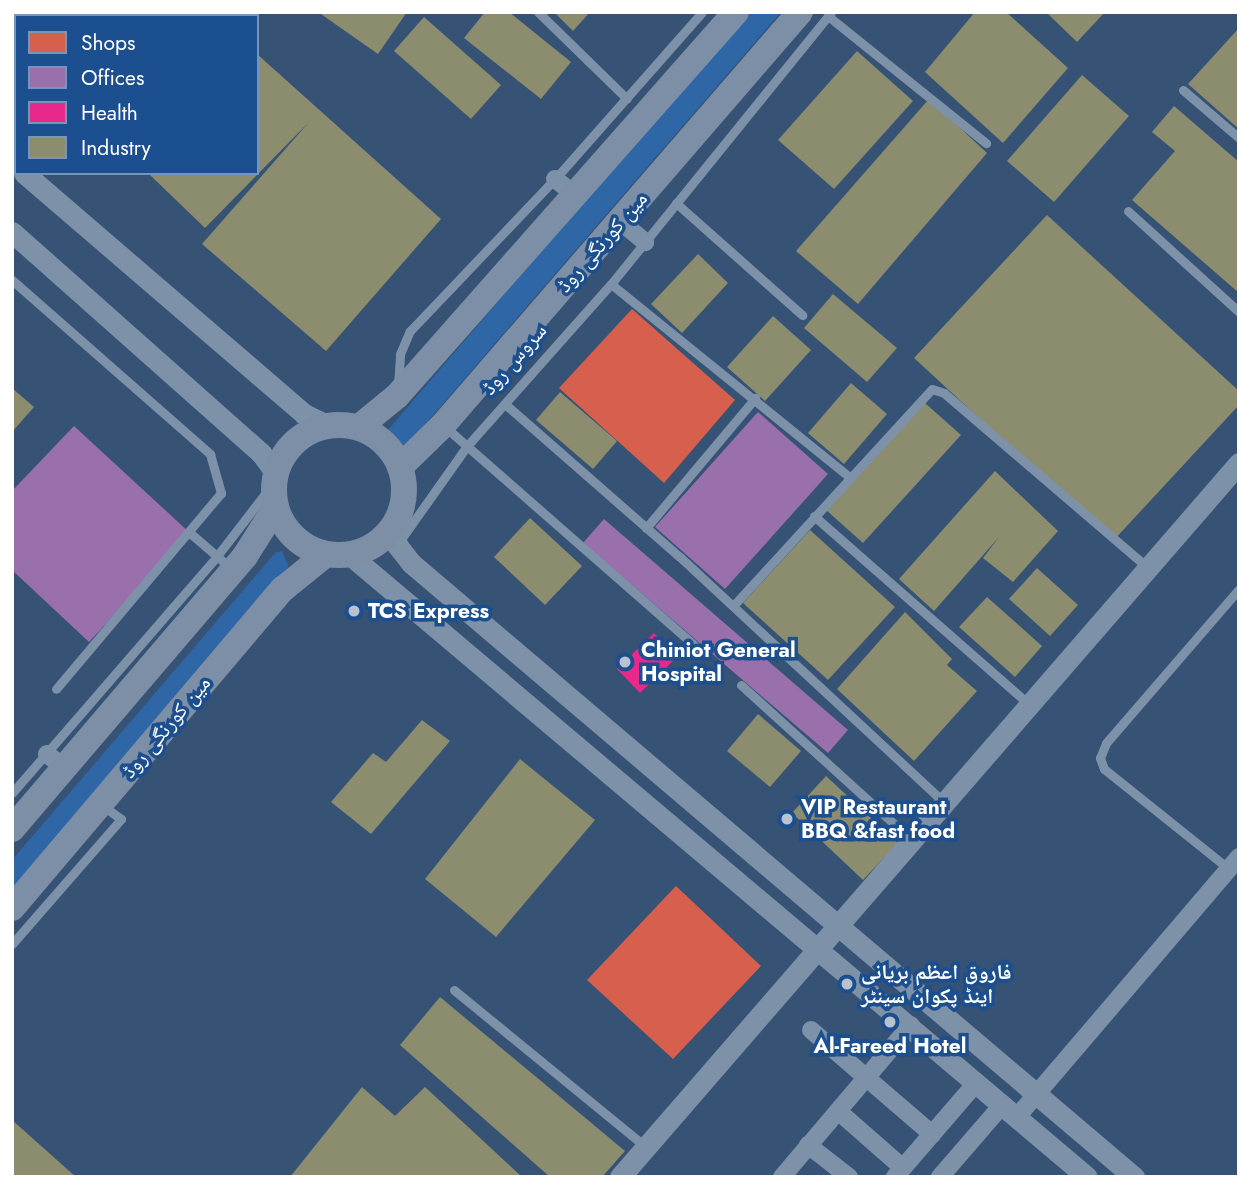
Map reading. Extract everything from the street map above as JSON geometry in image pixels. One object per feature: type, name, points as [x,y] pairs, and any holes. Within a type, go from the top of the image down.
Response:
[{"type":"main road","points":[[359,427],[397,396],[578,197],[736,12]]},
{"type":"main road","name":"مین کورنگی روڈ","points":[[400,467],[443,425],[800,12]]},
{"type":"main road","points":[[12,829],[55,761],[225,563],[275,487],[296,442],[329,426],[359,427],[389,449],[400,467],[403,500],[395,535],[338,555],[294,538],[275,487]]},
{"type":"main road","name":"مین کورنگی روڈ","points":[[12,908],[283,589],[338,555]]},
{"type":"street","points":[[26,175],[304,414],[329,426]]},
{"type":"street","points":[[555,179],[578,197]]},
{"type":"street","points":[[620,221],[645,242]]},
{"type":"street","points":[[12,232],[261,453],[275,487]]},
{"type":"street","points":[[620,1177],[943,801],[1239,463]]},
{"type":"street","points":[[395,535],[411,563],[1134,1177]]},
{"type":"street","points":[[338,555],[818,946],[1087,1177]]},
{"type":"street","points":[[940,1177],[1010,1110],[1037,1093],[1234,863]]},
{"type":"street","points":[[782,1177],[911,1026]]},
{"type":"street","points":[[811,1030],[932,1134]]},
{"type":"street","points":[[838,1111],[899,1172],[977,1082]]},
{"type":"street","points":[[808,1145],[849,1177]]},
{"type":"lane","points":[[538,12],[627,99]]},
{"type":"lane","points":[[397,396],[400,354],[410,331],[555,179],[702,12]]},
{"type":"lane","points":[[829,14],[986,143]]},
{"type":"lane","name":"سروس روڈ","points":[[395,535],[467,446],[611,284],[829,14]]},
{"type":"lane","points":[[1183,90],[1239,138]]},
{"type":"lane","points":[[676,203],[802,315]]},
{"type":"lane","points":[[1128,211],[1239,313]]},
{"type":"lane","points":[[12,280],[210,454],[216,468],[219,499],[56,689]]},
{"type":"lane","points":[[611,284],[755,398],[849,477]]},
{"type":"lane","points":[[733,606],[926,391],[938,390],[1147,567]]},
{"type":"lane","points":[[646,528],[755,398]]},
{"type":"lane","points":[[505,404],[733,606],[943,801]]},
{"type":"lane","points":[[443,425],[701,651]]},
{"type":"lane","points":[[814,516],[1029,704]]},
{"type":"lane","points":[[190,533],[225,563]]},
{"type":"lane","points":[[1234,863],[1104,769],[1100,758],[1106,743],[1239,589]]},
{"type":"lane","points":[[741,685],[911,839]]},
{"type":"lane","points":[[12,793],[55,761]]},
{"type":"lane","points":[[12,944],[121,819],[100,804]]},
{"type":"lane","points":[[454,989],[646,1147]]},
{"type":"shaded area","points":[[747,12],[781,12],[403,450],[388,437],[387,431]]},
{"type":"shaded area","points":[[282,551],[289,567],[12,890],[12,860],[275,553]]},
{"type":"building: Shops","points":[[632,309],[735,400],[664,483],[559,388]]},
{"type":"building: Shops","points":[[676,886],[761,966],[673,1059],[587,980]]},
{"type":"building: Offices","points":[[758,412],[828,474],[725,589],[655,527]]},
{"type":"building: Offices","points":[[74,426],[190,533],[89,642],[12,570],[12,491]]},
{"type":"building: Offices","points":[[604,519],[848,730],[828,753],[583,543]]},
{"type":"building: Health","points":[[654,633],[677,657],[640,693],[617,669]]},
{"type":"building: Industry","points":[[12,12],[64,12],[14,14],[14,36]]},
{"type":"building: Industry","points":[[318,12],[407,12],[378,54]]},
{"type":"building: Industry","points":[[485,12],[509,12],[571,62],[541,99],[464,38]]},
{"type":"building: Industry","points":[[554,12],[590,12],[573,31]]},
{"type":"building: Industry","points":[[975,12],[1006,12],[1068,68],[1003,143],[925,72]]},
{"type":"building: Industry","points":[[1046,12],[1105,12],[1077,42]]},
{"type":"building: Industry","points":[[424,17],[501,85],[471,119],[394,51]]},
{"type":"building: Industry","points":[[1239,28],[1239,129],[1188,84]]},
{"type":"building: Industry","points":[[857,51],[913,101],[834,189],[778,140]]},
{"type":"building: Industry","points":[[259,56],[441,219],[326,351],[202,244],[309,122],[259,173]]},
{"type":"building: Industry","points":[[1082,75],[1129,116],[1054,202],[1007,161]]},
{"type":"building: Industry","points":[[929,99],[987,153],[858,304],[796,251]]},
{"type":"building: Industry","points":[[1174,106],[1239,162],[1239,293],[1132,200],[1175,151],[1152,132]]},
{"type":"building: Industry","points":[[150,175],[257,175],[205,228]]},
{"type":"building: Industry","points":[[1047,215],[1239,391],[1239,405],[1113,541],[914,358]]},
{"type":"building: Industry","points":[[698,254],[728,283],[682,333],[651,304]]},
{"type":"building: Industry","points":[[833,294],[897,348],[867,382],[804,328]]},
{"type":"building: Industry","points":[[773,316],[811,350],[765,401],[727,367]]},
{"type":"building: Industry","points":[[851,383],[887,414],[844,464],[808,433]]},
{"type":"building: Industry","points":[[12,388],[34,407],[12,432]]},
{"type":"building: Industry","points":[[560,392],[617,441],[593,469],[536,420]]},
{"type":"building: Industry","points":[[925,403],[961,435],[863,543],[826,510]]},
{"type":"building: Industry","points":[[995,471],[1058,531],[1013,582],[983,558],[999,537],[934,611],[899,579]]},
{"type":"building: Industry","points":[[530,518],[582,566],[545,605],[494,557]]},
{"type":"building: Industry","points":[[810,530],[895,607],[828,680],[743,603]]},
{"type":"building: Industry","points":[[1037,568],[1078,605],[1050,636],[1009,599]]},
{"type":"building: Industry","points":[[987,597],[1042,646],[1015,677],[959,627]]},
{"type":"building: Industry","points":[[905,612],[952,659],[947,665],[977,691],[914,761],[837,689]]},
{"type":"building: Industry","points":[[758,714],[801,751],[770,787],[727,751]]},
{"type":"building: Industry","points":[[422,720],[450,741],[371,834],[331,802],[373,753],[386,762]]},
{"type":"building: Industry","points":[[520,759],[595,820],[496,937],[425,879]]},
{"type":"building: Industry","points":[[826,776],[898,843],[863,880],[792,813]]},
{"type":"building: Industry","points":[[440,997],[625,1151],[602,1177],[550,1177],[400,1045]]},
{"type":"building: Industry","points":[[362,1087],[395,1116],[425,1087],[522,1177],[290,1177]]},
{"type":"building: Industry","points":[[12,1120],[76,1177],[12,1177]]},
{"type":"place","name":"TCS Express","points":[[354,611]]},
{"type":"place","name":"Chiniot General Hospital","points":[[625,662]]},
{"type":"place","name":"VIP Restaurant BBQ &fast food","points":[[787,819]]},
{"type":"place","name":"فاروق اعظم بریانی اینڈ پکوان سینٹر","points":[[847,984]]},
{"type":"place","name":"Al-Fareed Hotel","points":[[890,1022]]}]
